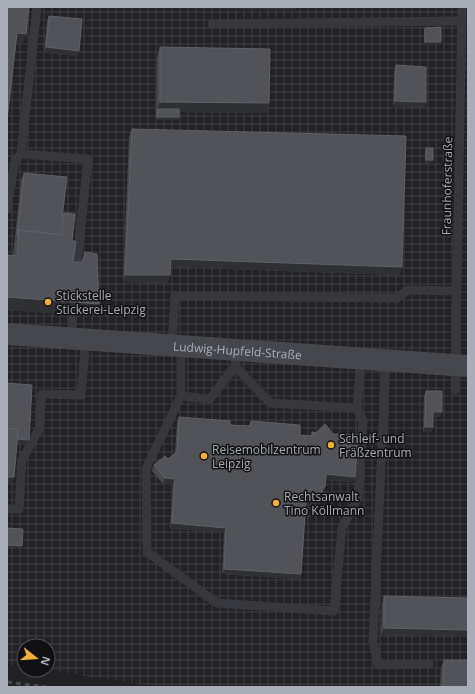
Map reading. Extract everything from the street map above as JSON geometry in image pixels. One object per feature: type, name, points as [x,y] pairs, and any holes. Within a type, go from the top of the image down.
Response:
[{"type":"main road","name":"Ludwig-Hupfeld-Straße","points":[[7,334],[176,345],[236,358],[361,358],[462,365]]},
{"type":"lane","points":[[7,209],[15,160],[21,154],[37,7]]},
{"type":"lane","name":"Fraunhoferstraße","points":[[455,390],[462,365],[457,291],[462,7]]},
{"type":"lane","points":[[212,24],[461,21]]},
{"type":"lane","points":[[21,154],[88,159],[76,275]]},
{"type":"lane","points":[[361,358],[357,408],[363,422],[358,498],[342,528],[334,611],[217,603],[147,552],[146,468],[181,396],[176,345],[175,296],[397,298],[408,290],[457,291]]},
{"type":"lane","points":[[7,509],[19,509],[22,460],[39,429],[36,405],[42,394],[81,395],[79,338],[73,315]]},
{"type":"lane","points":[[181,396],[210,399],[236,358],[270,403],[357,408]]},
{"type":"lane","points":[[386,360],[373,642],[378,665],[429,664]]},
{"type":"shaded area","points":[[7,7],[468,7],[468,687],[156,687],[56,672],[56,638],[16,638],[16,666],[7,665]]},
{"type":"shaded area","points":[[7,665],[16,666],[16,678],[56,678],[56,672],[156,687],[7,687]]},
{"type":"building","points":[[7,7],[29,7],[26,34],[17,33],[7,120]]},
{"type":"building","points":[[49,16],[82,19],[79,51],[46,47]]},
{"type":"building","points":[[441,27],[441,42],[425,42],[425,28]]},
{"type":"building","points":[[160,47],[270,49],[269,103],[160,102]]},
{"type":"building","points":[[396,65],[426,67],[426,102],[395,101]]},
{"type":"building","points":[[157,109],[179,109],[179,117],[157,117]]},
{"type":"building","points":[[132,129],[406,136],[402,267],[171,259],[170,275],[125,275]]},
{"type":"building","points":[[426,148],[433,148],[433,160],[426,160]]},
{"type":"building","points":[[24,173],[67,177],[60,235],[19,230],[17,235]]},
{"type":"building","points":[[64,213],[75,214],[72,241],[76,241],[73,262],[83,262],[85,252],[97,254],[99,304],[7,297],[7,255],[17,256],[19,230],[62,235]]},
{"type":"building","points":[[7,383],[32,385],[29,440],[17,439],[18,432],[16,429],[7,429]]},
{"type":"building","points":[[426,391],[442,391],[442,412],[433,412],[433,427],[425,427]]},
{"type":"building","points":[[179,417],[230,421],[230,425],[250,426],[251,421],[300,425],[300,435],[312,436],[312,432],[316,433],[325,424],[333,434],[358,435],[355,477],[326,474],[325,487],[322,487],[321,500],[306,500],[301,574],[224,569],[226,528],[172,523],[175,479],[165,478],[154,465],[165,456],[168,459],[177,452]]},
{"type":"building","points":[[7,429],[16,429],[18,432],[14,477],[7,477]]},
{"type":"building","points":[[7,528],[23,529],[22,546],[7,545]]},
{"type":"building","points":[[384,596],[468,598],[468,630],[384,628]]},
{"type":"building","points":[[444,660],[468,660],[468,687],[443,687]]},
{"type":"railway","points":[[7,682],[46,687]]},
{"type":"place","name":"Stickstelle Stickerei-Leipzig","points":[[48,302]]},
{"type":"place","name":"Schleif- und Fräßzentrum","points":[[331,445]]},
{"type":"place","name":"Reisemobilzentrum Leipzig","points":[[204,456]]},
{"type":"place","name":"Rechtsanwalt Tino Köllmann","points":[[276,503]]}]
